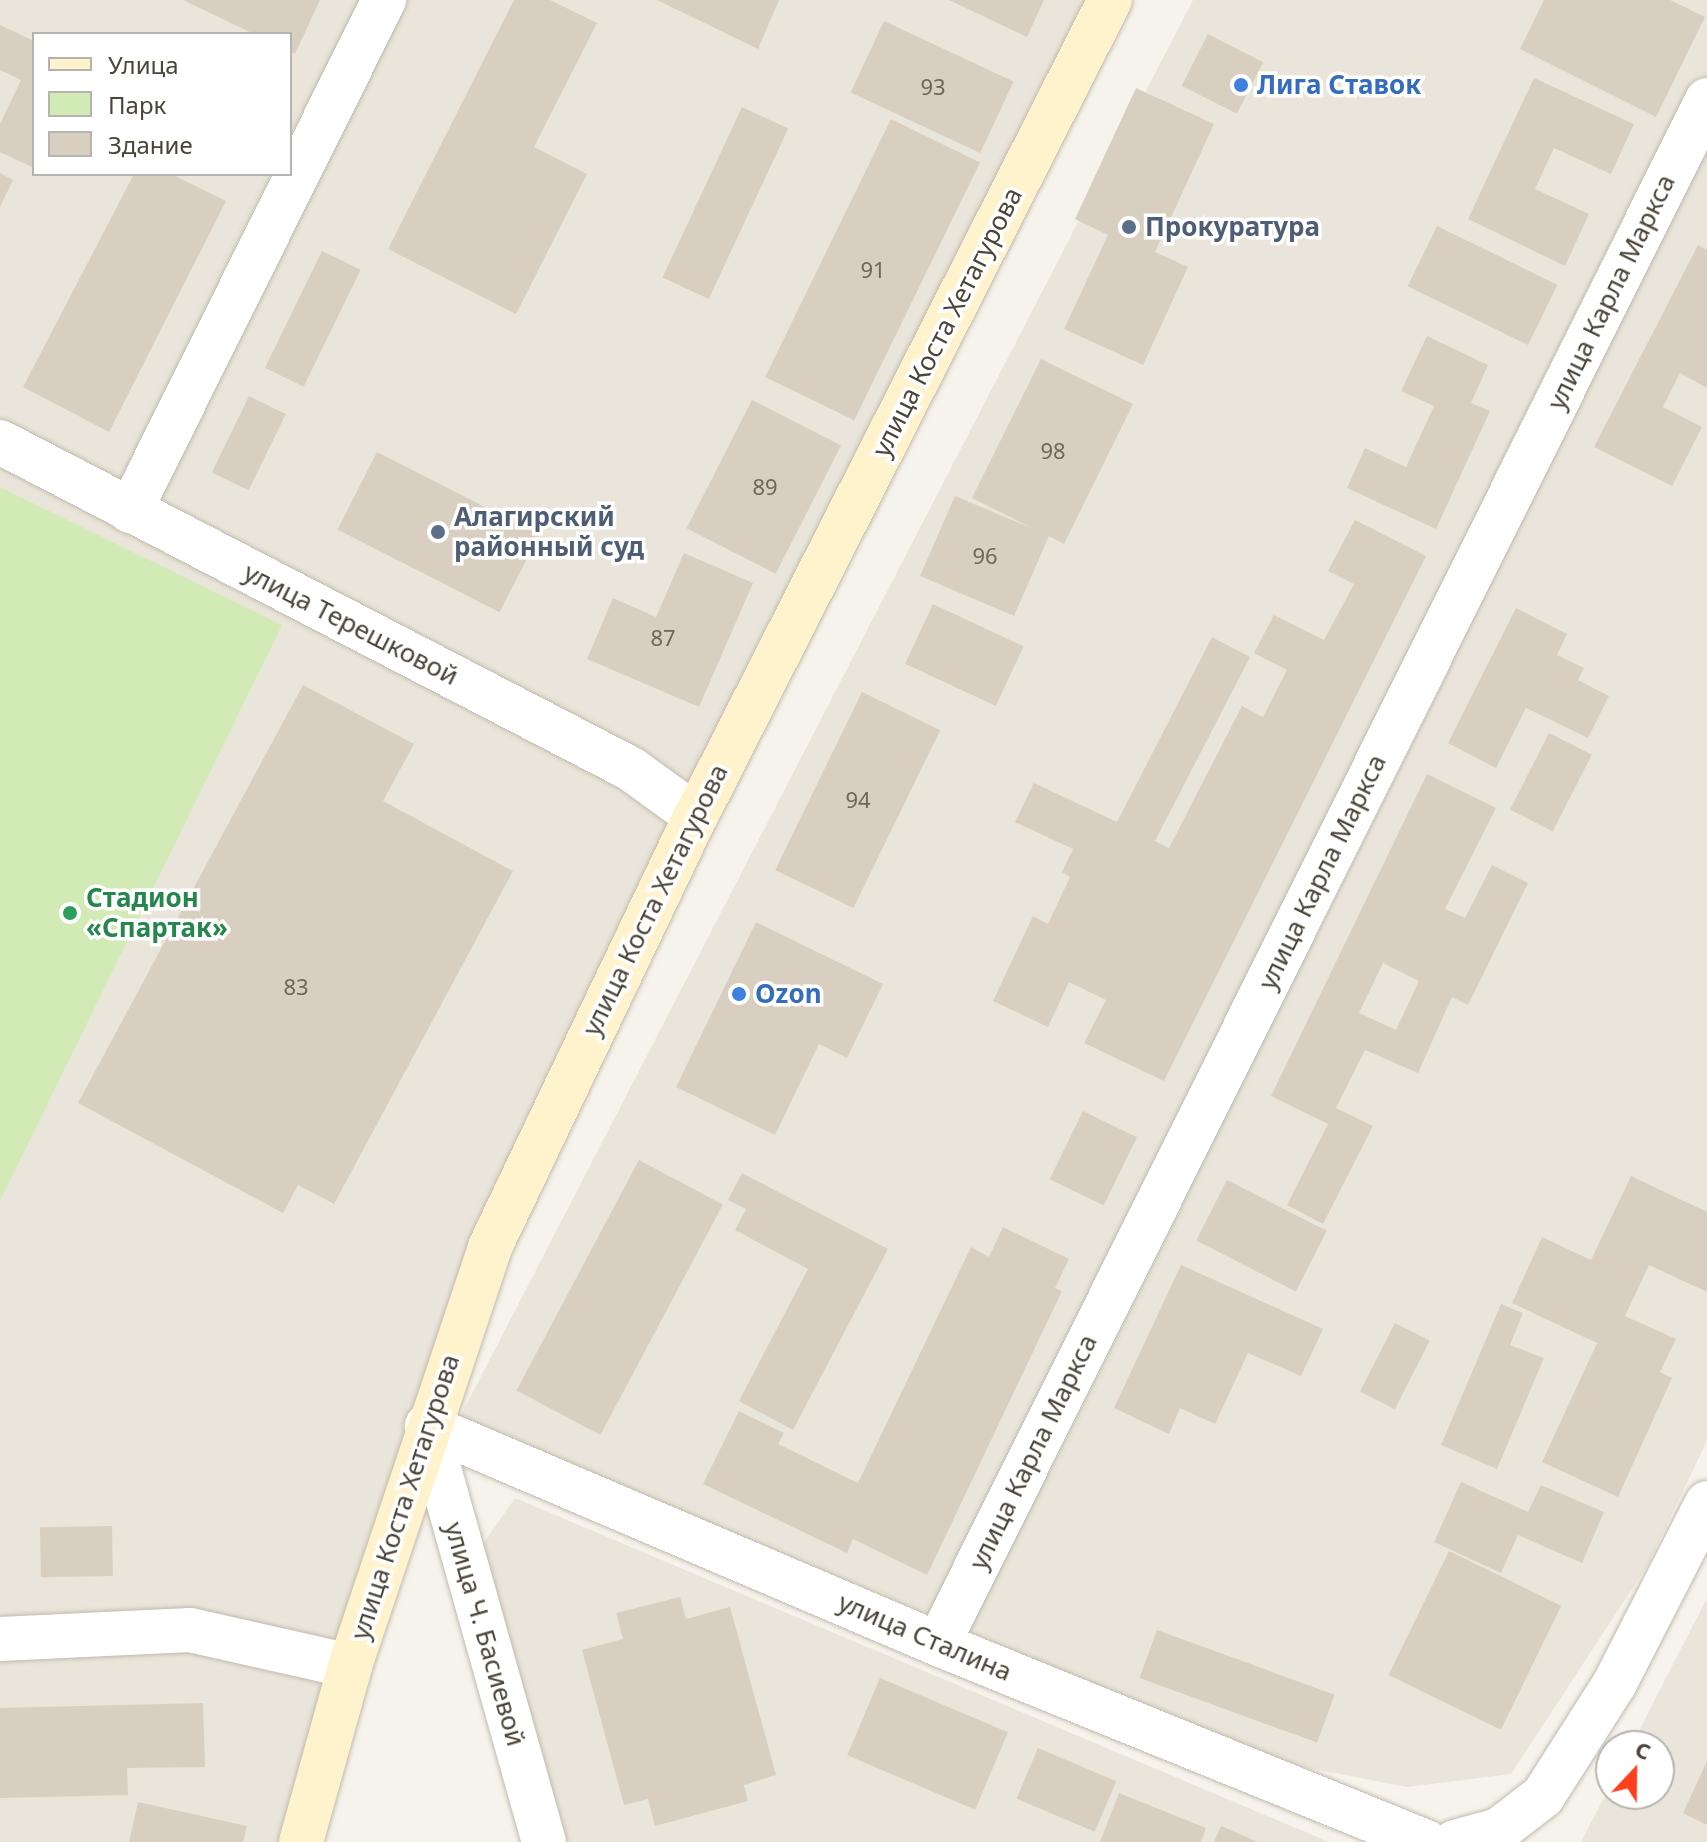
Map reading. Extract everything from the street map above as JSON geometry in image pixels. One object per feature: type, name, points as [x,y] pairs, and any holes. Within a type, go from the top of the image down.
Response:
[{"type":"main road","name":"улица Коста Хетагурова","points":[[301,1842],[350,1666],[427,1426],[490,1247],[696,816],[1110,0]]},
{"type":"street","points":[[130,511],[384,0]]},
{"type":"street","name":"улица Карла Маркса","points":[[938,1644],[1707,100]]},
{"type":"street","name":"улица Терешковой","points":[[0,442],[631,769],[696,816]]},
{"type":"street","name":"улица Сталина","points":[[427,1426],[938,1644],[1426,1842]]},
{"type":"street","name":"улица Ч. Басиевой","points":[[427,1426],[544,1842]]},
{"type":"street","points":[[1455,1842],[1499,1830],[1543,1796],[1615,1683],[1707,1503]]},
{"type":"street","points":[[0,1639],[190,1630],[350,1666]]},
{"type":"shaded area","points":[[0,0],[1110,0],[567,1081],[301,1842],[0,1842]]},
{"type":"shaded area","points":[[1193,0],[1707,0],[1707,1441],[1647,1566],[1511,1774],[1407,1787],[1278,1762],[460,1417]]},
{"type":"shaded area","points":[[515,1498],[1329,1842],[566,1842],[479,1550]]},
{"type":"shaded area","points":[[1707,1598],[1707,1842],[1581,1842],[1598,1810],[1675,1810],[1675,1730],[1639,1730]]},
{"type":"green space","name":"Стадион «Спартак»","points":[[0,487],[282,625],[0,1201]]},
{"type":"building","points":[[183,0],[320,0],[295,54],[292,52],[292,32],[250,32]]},
{"type":"building","points":[[514,0],[550,0],[597,23],[534,147],[587,174],[516,314],[388,249]]},
{"type":"building","points":[[657,0],[779,0],[758,49]]},
{"type":"building","points":[[949,0],[1044,0],[1027,37]]},
{"type":"building","points":[[1544,0],[1670,0],[1705,17],[1656,117],[1520,49]]},
{"type":"building","points":[[884,21],[1014,81],[980,153],[851,93]]},
{"type":"building","points":[[0,25],[32,40],[32,167],[0,152],[0,124],[21,80],[0,70]]},
{"type":"building","points":[[1208,34],[1263,62],[1237,114],[1182,86]]},
{"type":"building","points":[[1534,78],[1634,124],[1611,174],[1554,148],[1535,189],[1589,214],[1565,266],[1468,219]]},
{"type":"building","name":"Прокуратура","points":[[1136,88],[1214,124],[1155,252],[1188,267],[1143,365],[1064,329],[1108,235],[1075,219]]},
{"type":"building","points":[[742,107],[788,129],[709,299],[663,277]]},
{"type":"building","points":[[891,119],[980,162],[854,420],[765,377]]},
{"type":"building","points":[[0,173],[13,180],[0,207]]},
{"type":"building","points":[[133,176],[175,176],[226,201],[109,432],[23,387]]},
{"type":"building","points":[[1437,226],[1557,285],[1528,345],[1408,286]]},
{"type":"building","points":[[1698,245],[1707,250],[1707,388],[1680,373],[1663,407],[1702,427],[1672,486],[1594,447]]},
{"type":"building","points":[[322,251],[361,270],[304,387],[265,368]]},
{"type":"building","points":[[1427,336],[1488,365],[1471,403],[1490,411],[1436,529],[1347,488],[1365,448],[1406,467],[1434,406],[1401,391]]},
{"type":"building","points":[[1041,359],[1133,404],[1064,544],[1049,536],[1014,616],[920,576],[955,496],[1036,530],[972,498]]},
{"type":"building","points":[[249,396],[286,414],[249,490],[212,472]]},
{"type":"building","points":[[752,400],[841,445],[776,574],[687,528]]},
{"type":"building","name":"Алагирский районный суд","points":[[377,452],[539,535],[500,612],[338,530]]},
{"type":"building","points":[[1355,520],[1426,556],[1164,1081],[1084,1043],[1106,1000],[1069,982],[1048,1027],[993,1001],[1033,916],[1048,924],[1070,877],[1062,872],[1073,849],[1015,822],[1034,783],[1117,822],[1212,637],[1250,657],[1155,841],[1169,848],[1242,706],[1263,717],[1287,670],[1254,653],[1274,615],[1324,640],[1354,584],[1328,571]]},
{"type":"building","points":[[684,553],[753,583],[699,707],[587,659],[613,598],[656,617]]},
{"type":"building","points":[[933,604],[1024,646],[996,706],[905,664]]},
{"type":"building","points":[[1516,608],[1567,634],[1557,655],[1584,668],[1578,680],[1609,696],[1588,738],[1526,708],[1496,768],[1448,743]]},
{"type":"building","points":[[303,685],[414,744],[383,801],[513,871],[334,1204],[298,1185],[283,1213],[78,1103]]},
{"type":"building","points":[[862,692],[940,730],[853,908],[775,870]]},
{"type":"building","points":[[1549,733],[1592,755],[1553,831],[1510,810]]},
{"type":"building","points":[[1427,774],[1496,808],[1445,909],[1465,918],[1492,865],[1528,883],[1468,1005],[1452,997],[1418,1073],[1365,1050],[1336,1108],[1373,1126],[1323,1224],[1287,1205],[1328,1124],[1271,1096]],"holes":[[[1383,963],[1419,981],[1396,1030],[1359,1013]]]},
{"type":"building","points":[[756,922],[883,984],[847,1058],[819,1044],[775,1135],[676,1087]]},
{"type":"building","points":[[1083,1111],[1137,1137],[1104,1206],[1050,1179]]},
{"type":"building","points":[[639,1160],[723,1205],[600,1435],[516,1390]]},
{"type":"building","points":[[742,1173],[888,1249],[793,1430],[739,1401],[808,1269],[735,1230],[746,1209],[728,1200]]},
{"type":"building","points":[[1631,1176],[1707,1212],[1707,1292],[1649,1265],[1625,1316],[1676,1339],[1660,1372],[1672,1378],[1618,1497],[1542,1462],[1597,1343],[1512,1303],[1542,1237],[1591,1260]]},
{"type":"building","points":[[1227,1180],[1327,1231],[1296,1291],[1196,1241]]},
{"type":"building","points":[[1003,1227],[1069,1259],[1055,1288],[1062,1291],[927,1575],[853,1539],[847,1553],[703,1484],[739,1411],[784,1433],[778,1444],[858,1483],[971,1247],[989,1257]]},
{"type":"building","points":[[1181,1265],[1323,1329],[1301,1376],[1248,1353],[1215,1424],[1180,1408],[1169,1434],[1114,1408]]},
{"type":"building","points":[[1501,1304],[1523,1313],[1510,1345],[1544,1358],[1497,1469],[1441,1445]]},
{"type":"building","points":[[1395,1323],[1430,1341],[1395,1409],[1360,1392]]},
{"type":"building","points":[[1461,1482],[1528,1512],[1541,1485],[1604,1512],[1582,1563],[1518,1535],[1501,1573],[1434,1542]]},
{"type":"building","points":[[112,1526],[113,1576],[41,1577],[40,1527]]},
{"type":"building","points":[[1449,1551],[1561,1606],[1501,1730],[1389,1675]]},
{"type":"building","points":[[680,1597],[686,1619],[730,1607],[776,1775],[744,1785],[748,1801],[655,1826],[648,1799],[624,1805],[582,1650],[623,1639],[616,1613]]},
{"type":"building","points":[[1157,1630],[1335,1695],[1317,1743],[1140,1678]]},
{"type":"building","points":[[880,1678],[1008,1732],[975,1810],[847,1755]]},
{"type":"building","points":[[203,1703],[205,1767],[127,1768],[128,1795],[0,1798],[0,1708]]},
{"type":"building","points":[[1038,1748],[1116,1781],[1095,1832],[1017,1799]]},
{"type":"building","points":[[1707,1761],[1707,1825],[1683,1813]]},
{"type":"building","points":[[1119,1793],[1206,1828],[1201,1842],[1100,1842]]},
{"type":"building","points":[[138,1802],[247,1826],[243,1842],[129,1842]]},
{"type":"building","points":[[1221,1826],[1258,1842],[1214,1842]]},
{"type":"place","name":"Лига Ставок","points":[[1241,85]]},
{"type":"place","name":"Прокуратура","points":[[1129,227]]},
{"type":"place","name":"Алагирский районный суд","points":[[438,532]]},
{"type":"place","name":"Стадион «Спартак»","points":[[70,913]]},
{"type":"place","name":"Ozon","points":[[739,994]]}]
